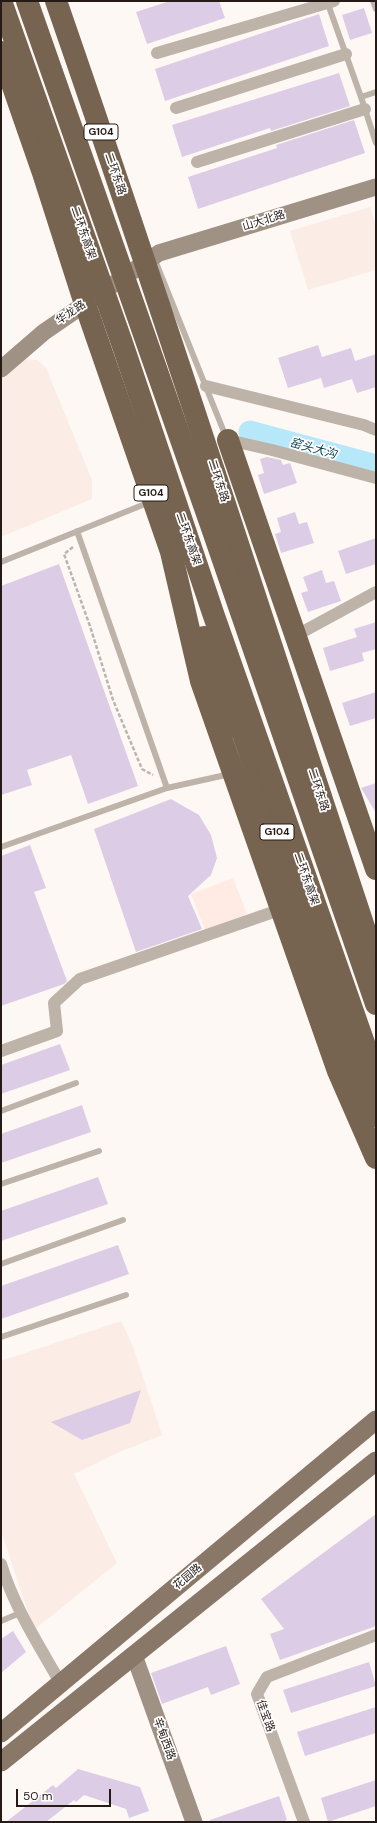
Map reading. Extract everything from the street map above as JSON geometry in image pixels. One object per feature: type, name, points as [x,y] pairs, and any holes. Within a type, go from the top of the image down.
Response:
[{"type":"highway","name":"二环东高架","points":[[2,1],[122,343],[214,616],[376,1077]]},
{"type":"highway","points":[[27,1],[211,525],[376,1004]]},
{"type":"highway","name":"二环东路","points":[[59,2],[150,260],[197,387],[206,445],[223,484],[239,544],[276,662],[376,963]]},
{"type":"highway","name":"G104","points":[[1,52],[43,173],[85,304],[153,501],[171,552],[199,602],[253,764],[376,1116]]},
{"type":"highway","name":"二环东路","points":[[227,447],[376,869]]},
{"type":"highway","points":[[239,544],[271,618],[376,927]]},
{"type":"highway","points":[[171,552],[201,681],[338,1071],[376,1158]]},
{"type":"highway","points":[[171,552],[204,637],[262,820],[357,1099],[376,1130]]},
{"type":"main road","name":"山大北路","points":[[150,260],[161,252],[376,191]]},
{"type":"main road","name":"华龙路","points":[[1,370],[44,332],[150,260]]},
{"type":"main road","name":"花园路","points":[[1,1733],[320,1465],[376,1420]]},
{"type":"main road","points":[[1,1762],[376,1461]]},
{"type":"main road","name":"辛甸西路","points":[[134,1655],[194,1822]]},
{"type":"street","points":[[158,53],[331,2]]},
{"type":"street","points":[[176,108],[346,54]]},
{"type":"street","points":[[197,162],[363,103]]},
{"type":"street","points":[[197,387],[364,425],[376,430]]},
{"type":"street","points":[[227,447],[272,450],[376,478]]},
{"type":"street","points":[[295,636],[376,592]]},
{"type":"street","points":[[1,1051],[57,1031],[54,1003],[80,980],[282,909]]},
{"type":"street","points":[[1,1564],[8,1588],[20,1613],[61,1684]]},
{"type":"street","name":"佳宝路","points":[[304,1822],[257,1694],[267,1677],[376,1635]]},
{"type":"lane","points":[[373,1],[376,9]]},
{"type":"lane","points":[[331,2],[346,54],[376,143]]},
{"type":"lane","points":[[363,103],[376,92]]},
{"type":"lane","points":[[197,387],[227,447]]},
{"type":"lane","points":[[1,562],[153,501]]},
{"type":"lane","points":[[76,531],[167,788]]},
{"type":"lane","points":[[1,847],[167,788],[234,773]]},
{"type":"lane","points":[[1,1111],[76,1083]]},
{"type":"lane","points":[[1,1184],[98,1151]]},
{"type":"lane","points":[[1,1264],[123,1220]]},
{"type":"lane","points":[[1,1337],[126,1295]]},
{"type":"lane","points":[[1,1621],[20,1613]]},
{"type":"shaded area","points":[[370,207],[376,227],[376,270],[308,290],[290,231]]},
{"type":"shaded area","points":[[23,359],[38,360],[46,368],[92,480],[92,499],[1,537],[1,378]]},
{"type":"shaded area","points":[[233,878],[247,914],[205,930],[191,894]]},
{"type":"shaded area","points":[[121,1321],[132,1344],[162,1435],[117,1453],[74,1474],[117,1563],[34,1630],[1,1531],[1,1361]]},
{"type":"building","points":[[170,1],[219,1],[225,18],[147,44],[136,12]]},
{"type":"building","points":[[364,8],[372,33],[350,40],[342,15]]},
{"type":"building","points":[[319,14],[329,46],[165,101],[155,69]]},
{"type":"building","points":[[339,73],[350,106],[271,131],[270,128],[182,157],[172,125]]},
{"type":"building","points":[[354,120],[365,153],[198,209],[188,177],[277,148],[276,145]]},
{"type":"building","points":[[318,345],[322,357],[351,348],[355,361],[376,354],[376,387],[357,393],[352,379],[324,388],[321,378],[288,388],[278,358]]},
{"type":"building","points":[[267,457],[281,460],[283,465],[290,463],[297,483],[264,494],[258,475],[264,473],[260,459]]},
{"type":"building","points":[[295,512],[299,524],[307,522],[314,543],[281,553],[275,534],[281,532],[277,518]]},
{"type":"building","points":[[376,538],[376,564],[346,574],[338,551]]},
{"type":"building","points":[[59,564],[138,786],[88,804],[71,755],[27,770],[32,785],[1,795],[1,586]]},
{"type":"building","points":[[322,570],[326,583],[334,581],[341,601],[308,612],[301,593],[308,591],[303,577]]},
{"type":"building","points":[[376,622],[376,649],[362,653],[364,661],[330,671],[323,648],[357,637],[354,629]]},
{"type":"building","points":[[376,692],[376,718],[350,726],[342,703]]},
{"type":"building","points":[[376,783],[376,813],[361,788]]},
{"type":"building","points":[[171,799],[199,815],[211,835],[217,858],[211,875],[188,896],[202,929],[136,952],[94,829]]},
{"type":"building","points":[[30,845],[46,888],[34,892],[67,981],[64,984],[1,1006],[1,856]]},
{"type":"building","points":[[60,1044],[70,1070],[1,1094],[1,1065]]},
{"type":"building","points":[[82,1105],[91,1132],[1,1163],[1,1134]]},
{"type":"building","points":[[98,1177],[108,1204],[1,1241],[1,1211]]},
{"type":"building","points":[[118,1245],[129,1274],[1,1319],[1,1286]]},
{"type":"building","points":[[141,1390],[130,1423],[82,1440],[51,1422]]},
{"type":"building","points":[[376,1514],[376,1626],[280,1660],[270,1634],[284,1629],[261,1599]]},
{"type":"building","points":[[13,1631],[26,1652],[1,1673],[1,1639]]},
{"type":"building","points":[[226,1646],[240,1684],[211,1695],[208,1687],[162,1704],[151,1673]]},
{"type":"building","points":[[369,1662],[376,1686],[291,1713],[283,1690]]},
{"type":"building","points":[[376,1707],[376,1733],[305,1756],[297,1732]]},
{"type":"building","points":[[78,1769],[140,1787],[149,1811],[129,1818],[126,1809],[84,1795],[76,1802],[74,1800],[46,1822],[6,1822],[53,1785],[56,1788]]},
{"type":"building","points":[[376,1780],[376,1806],[328,1822],[321,1798]]},
{"type":"building","points":[[279,1796],[287,1820],[281,1822],[210,1822],[210,1820]]},
{"type":"waterway","name":"窑头大沟","points":[[250,432],[376,466]]}]
